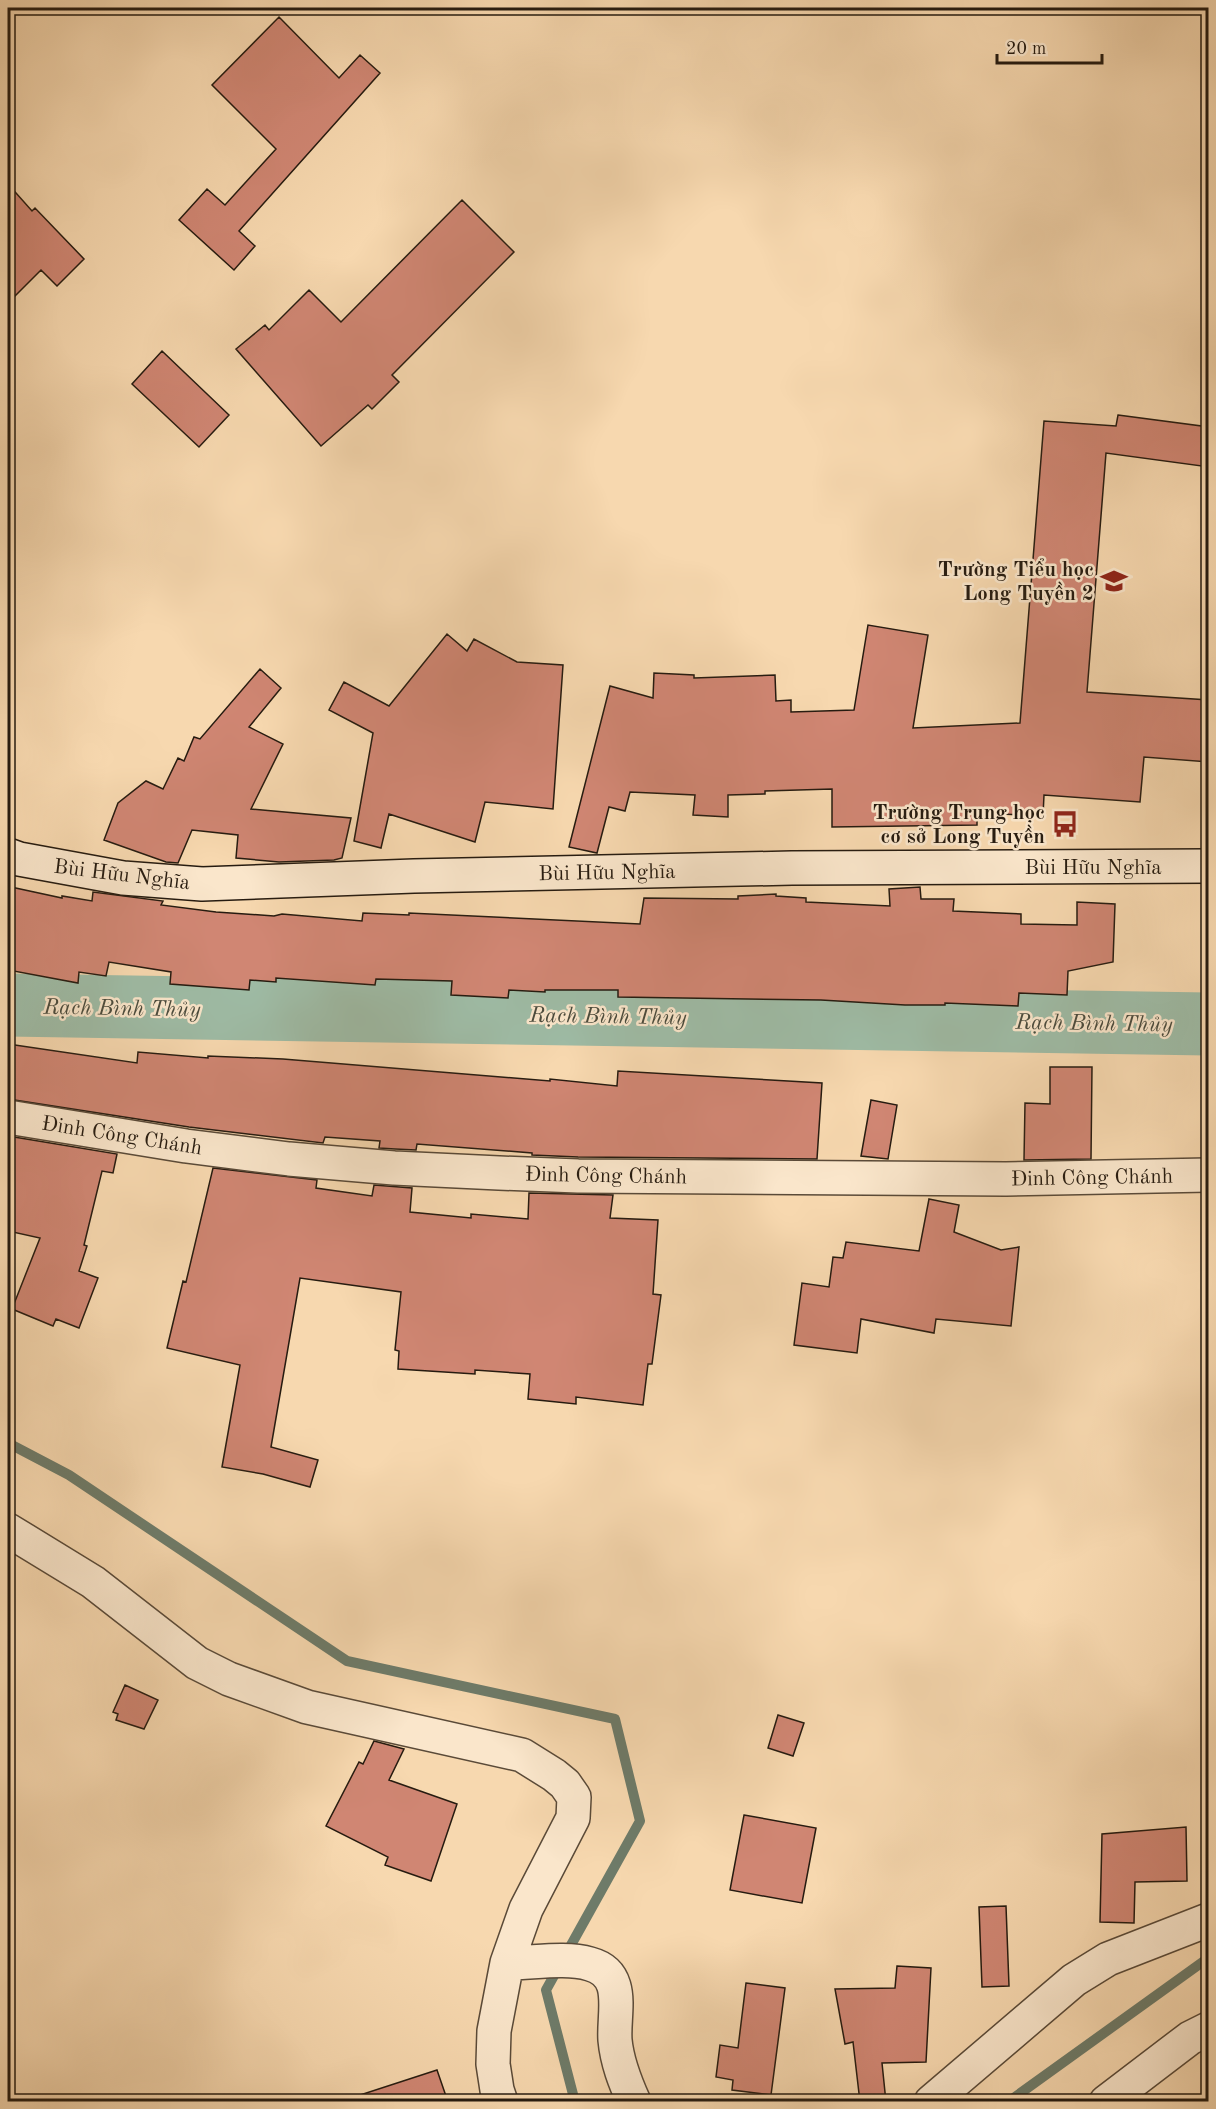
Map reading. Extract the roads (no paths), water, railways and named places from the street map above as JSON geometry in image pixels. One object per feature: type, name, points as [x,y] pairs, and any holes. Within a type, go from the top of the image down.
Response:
[{"type":"street","name":"Bùi Hữu Nghĩa","points":[[8,855],[123,878],[202,884],[414,876],[792,868],[1209,866]]},
{"type":"street","name":"Đinh Công Chánh","points":[[8,1117],[186,1146],[289,1159],[394,1168],[590,1176],[995,1179],[1209,1175]]},
{"type":"street","points":[[8,1530],[93,1582],[197,1663],[229,1679],[307,1707],[522,1755],[560,1780],[574,1797],[573,1818],[526,1910],[516,1963],[494,2031],[493,2064],[501,2102]]},
{"type":"street","points":[[931,2102],[1074,1980],[1108,1959],[1209,1920]]},
{"type":"street","points":[[516,1963],[578,1962],[594,1965],[608,1974],[617,1994],[615,2039],[621,2073],[634,2102]]},
{"type":"street","points":[[1106,2102],[1190,2038],[1209,2029]]},
{"type":"waterway","name":"Rạch Bình Thủy","points":[[8,1005],[1208,1024]]},
{"type":"waterway","points":[[8,1443],[69,1475],[347,1661],[615,1719],[640,1821],[546,1990],[575,2102]]},
{"type":"waterway","points":[[1008,2102],[1204,1961],[1208,1961]]},
{"type":"place","name":"Trường Tiểu học Long Tuyền 2","points":[[1114,581]]},
{"type":"place","name":"Trường Trung học cơ sở Long Tuyền","points":[[1065,824]]}]
